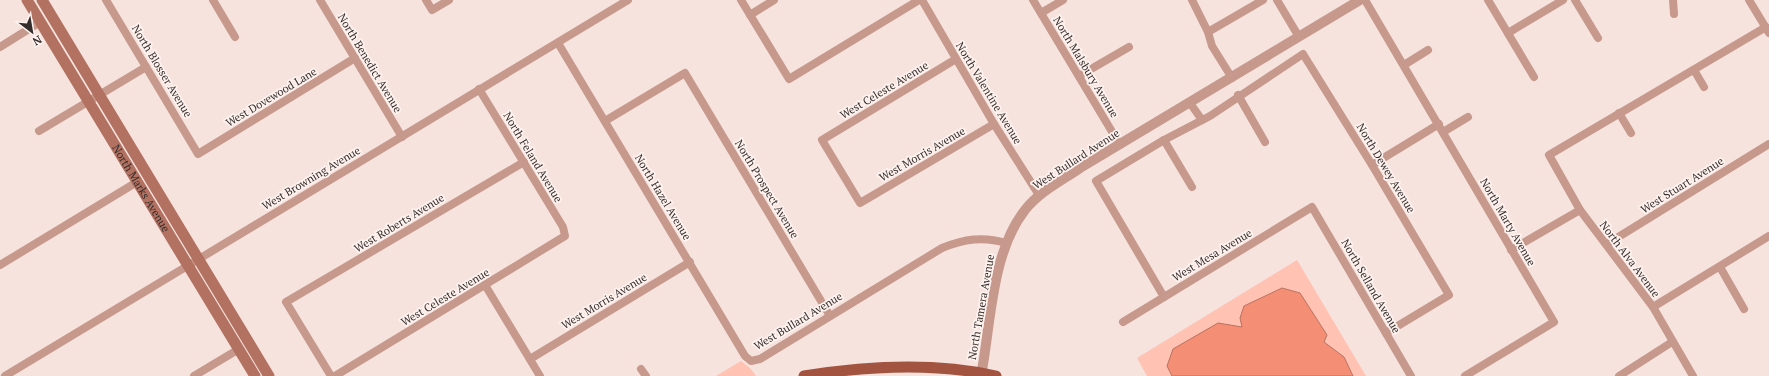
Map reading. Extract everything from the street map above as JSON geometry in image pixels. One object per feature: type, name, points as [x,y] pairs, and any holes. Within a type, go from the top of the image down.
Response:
[{"type":"main road","name":"North Marks Avenue","points":[[27,0],[137,182],[193,262],[268,376]]},
{"type":"main road","name":"North Marks Avenue","points":[[42,0],[99,94],[193,262],[239,349],[256,376]]},
{"type":"main road","points":[[804,376],[861,369],[924,368],[996,376]]},
{"type":"street","name":"North Blosser Avenue","points":[[106,0],[198,154]]},
{"type":"street","points":[[213,0],[235,37]]},
{"type":"street","name":"North Benedict Avenue","points":[[320,0],[402,137]]},
{"type":"street","points":[[426,0],[432,10],[449,0]]},
{"type":"street","name":"West Browning Avenue","points":[[5,376],[628,0]]},
{"type":"street","points":[[741,0],[788,78],[919,0]]},
{"type":"street","points":[[750,14],[774,0]]},
{"type":"street","name":"North Valentine Avenue","points":[[922,0],[994,124],[1039,195]]},
{"type":"street","name":"North Malsbury Avenue","points":[[1033,0],[1120,145]]},
{"type":"street","points":[[1041,13],[1063,0]]},
{"type":"street","points":[[1192,0],[1208,32],[1212,46],[1232,78]]},
{"type":"street","points":[[1208,32],[1263,0]]},
{"type":"street","points":[[1277,0],[1299,37]]},
{"type":"street","name":"West Bullard Avenue","points":[[751,361],[760,359],[942,248],[957,242],[984,238],[1006,243],[1025,210],[1039,195],[1360,0]]},
{"type":"street","name":"North Marty Avenue","points":[[1365,0],[1444,132],[1554,322],[1465,376]]},
{"type":"street","points":[[1488,0],[1534,77]]},
{"type":"street","points":[[1508,33],[1563,0]]},
{"type":"street","points":[[1575,0],[1598,38]]},
{"type":"street","points":[[1673,0],[1674,14]]},
{"type":"street","points":[[1631,133],[1618,113],[1767,30],[1749,0]]},
{"type":"street","points":[[0,46],[40,22]]},
{"type":"street","name":"North Hazel Avenue","points":[[558,42],[745,356],[751,361]]},
{"type":"street","points":[[1078,76],[1129,47]]},
{"type":"street","points":[[1404,65],[1428,50]]},
{"type":"street","name":"North Dewey Avenue","points":[[1238,96],[1303,54],[1372,165],[1449,295],[1386,333]]},
{"type":"street","name":"West Dovewood Lane","points":[[198,154],[355,58]]},
{"type":"street","name":"West Celeste Avenue","points":[[860,203],[822,140],[956,59]]},
{"type":"street","points":[[39,131],[146,67]]},
{"type":"street","points":[[1694,70],[1704,86]]},
{"type":"street","name":"North Prospect Avenue","points":[[605,121],[685,73],[830,316]]},
{"type":"street","name":"North Feland Avenue","points":[[479,89],[563,227],[565,236]]},
{"type":"street","points":[[1164,297],[1096,181],[1164,140],[1202,120],[1238,96],[1265,142]]},
{"type":"street","points":[[1190,103],[1202,120]]},
{"type":"street","name":"North Alva Avenue","points":[[1618,113],[1549,155],[1580,210],[1653,307],[1693,376]]},
{"type":"street","points":[[1444,132],[1468,117]]},
{"type":"street","name":"West Morris Avenue","points":[[860,203],[994,124]]},
{"type":"street","points":[[1372,165],[1439,124]]},
{"type":"street","points":[[1164,140],[1192,187]]},
{"type":"street","name":"West Stuart Avenue","points":[[1607,244],[1769,144]]},
{"type":"street","name":"West Roberts Avenue","points":[[331,376],[286,302],[524,162]]},
{"type":"street","points":[[0,265],[137,182]]},
{"type":"street","name":"West Mesa Avenue","points":[[1123,322],[1312,207]]},
{"type":"street","name":"North Selland Avenue","points":[[1312,207],[1411,376]]},
{"type":"street","points":[[1511,250],[1580,210]]},
{"type":"street","name":"West Celeste Avenue","points":[[335,376],[565,236]]},
{"type":"street","points":[[1653,307],[1769,236]]},
{"type":"street","name":"North Tamera Avenue","points":[[982,374],[1001,258],[1006,243]]},
{"type":"street","name":"West Morris Avenue","points":[[530,359],[690,262]]},
{"type":"street","points":[[1720,267],[1744,308]]},
{"type":"street","points":[[485,285],[540,376]]},
{"type":"street","points":[[1619,376],[1672,342]]},
{"type":"street","points":[[194,376],[239,349]]},
{"type":"shaded area","points":[[1297,260],[1366,376],[1147,376],[1137,358]]},
{"type":"shaded area","points":[[1282,288],[1300,293],[1327,335],[1324,342],[1344,357],[1353,376],[1172,376],[1167,366],[1173,349],[1218,323],[1242,327],[1240,318],[1244,306]]},
{"type":"shaded area","points":[[741,361],[751,369],[756,376],[716,376]]}]
